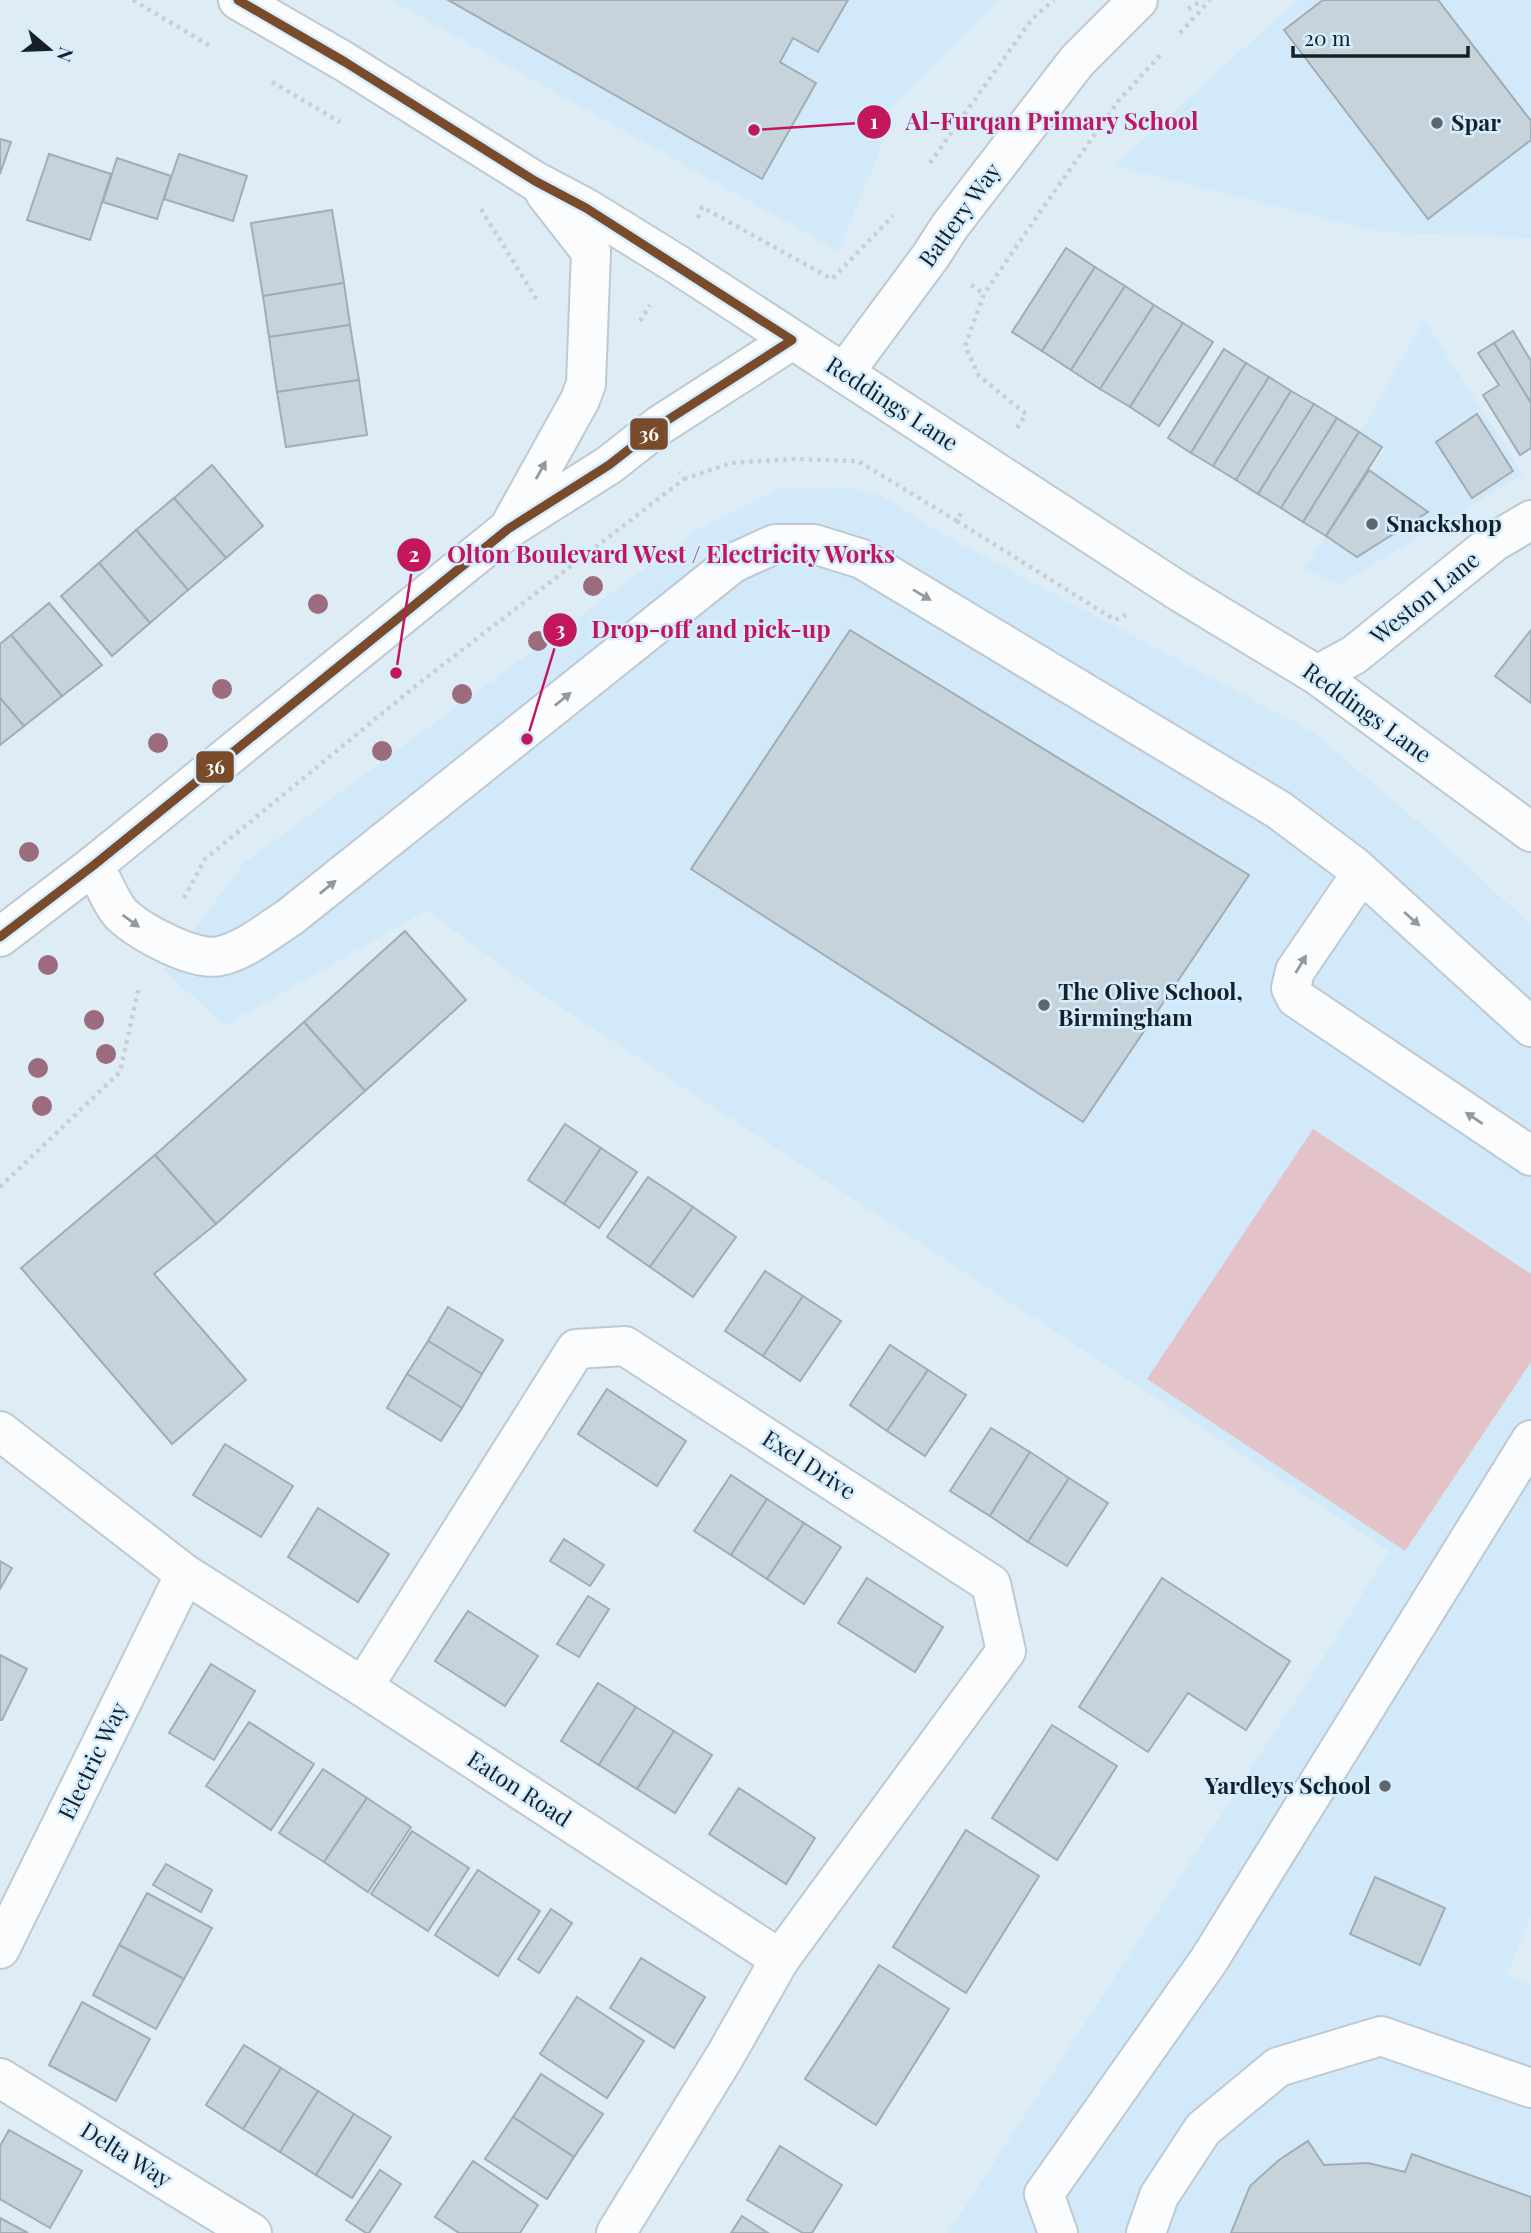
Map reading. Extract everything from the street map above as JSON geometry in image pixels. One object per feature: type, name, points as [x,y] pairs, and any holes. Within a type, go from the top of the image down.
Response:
[{"type":"street","name":"Reddings Lane","points":[[237,0],[345,62],[535,181],[586,208],[1181,592],[1317,674],[1531,832]]},
{"type":"street","name":"Battery Way","points":[[844,373],[950,226],[1077,61],[1138,0]]},
{"type":"street","points":[[508,529],[580,400],[586,384],[591,252],[535,181]]},
{"type":"street","points":[[0,937],[94,865],[508,529],[609,465],[660,425],[792,340]]},
{"type":"street","name":"Weston Lane","points":[[1317,674],[1354,655],[1494,542],[1531,520]]},
{"type":"street","points":[[94,865],[122,915],[160,941],[184,951],[217,957],[242,949],[290,917],[733,563],[775,544],[814,544],[862,559],[1279,810],[1362,874],[1531,1027]]},
{"type":"street","points":[[1362,874],[1295,971],[1291,988],[1296,998],[1531,1156]]},
{"type":"street","name":"Exel Drive","points":[[363,1687],[576,1349],[625,1346],[991,1584],[1006,1651],[780,1959]]},
{"type":"street","name":"Eaton Road","points":[[0,1431],[185,1574],[780,1959]]},
{"type":"street","points":[[1058,2233],[1044,2194],[1209,1960],[1531,1440]]},
{"type":"street","name":"Electric Way","points":[[0,1949],[185,1574]]},
{"type":"street","points":[[616,2233],[725,2056],[780,1959]]},
{"type":"street","points":[[1146,2233],[1159,2196],[1203,2129],[1278,2067],[1381,2036],[1531,2088]]},
{"type":"street","name":"Delta Way","points":[[0,2078],[252,2233]]},
{"type":"path","points":[[133,0],[216,49]]},
{"type":"path","points":[[923,173],[1032,19],[1054,0]]},
{"type":"path","points":[[1173,40],[1210,0]]},
{"type":"path","points":[[984,294],[1119,100],[1164,50]]},
{"type":"path","points":[[264,78],[347,127]]},
{"type":"path","points":[[478,204],[555,328],[589,332]]},
{"type":"path","points":[[893,216],[900,205]]},
{"type":"path","points":[[0,1187],[120,1072],[143,967],[205,859],[418,684],[684,479],[660,425]]},
{"type":"shaded area","points":[[391,0],[1000,0],[892,108],[880,151],[838,251]]},
{"type":"shaded area","points":[[1297,0],[1531,0],[1531,238],[1377,232],[1114,166]]},
{"type":"shaded area","points":[[1424,320],[1523,474],[1339,585],[1304,569],[1386,447],[1361,432]]},
{"type":"shaded area","name":"The Olive School, Birmingham","points":[[845,487],[882,496],[939,532],[1313,732],[1438,839],[1531,925],[1531,1915],[1507,1975],[1531,1985],[1531,2233],[948,2233],[1324,1657],[1389,1551],[526,984],[427,910],[225,1026],[164,970],[244,863],[697,530],[777,489]]},
{"type":"shaded area","points":[[1313,1129],[1531,1274],[1531,1362],[1405,1551],[1147,1379]]},
{"type":"building","points":[[448,0],[848,0],[818,52],[793,38],[780,62],[816,83],[762,179]]},
{"type":"building","points":[[1323,0],[1438,0],[1531,121],[1531,140],[1428,219],[1284,30]]},
{"type":"building","points":[[0,139],[11,142],[0,174]]},
{"type":"building","points":[[49,154],[111,174],[90,240],[27,220]]},
{"type":"building","points":[[179,154],[247,176],[233,221],[164,199]]},
{"type":"building","points":[[117,158],[171,176],[157,219],[103,202]]},
{"type":"building","points":[[332,210],[344,283],[263,296],[251,223]]},
{"type":"building","points":[[1066,248],[1095,267],[1042,351],[1012,332]]},
{"type":"building","points":[[1095,267],[1125,286],[1071,370],[1042,351]]},
{"type":"building","points":[[344,283],[350,325],[269,337],[263,296]]},
{"type":"building","points":[[1125,286],[1154,305],[1100,389],[1071,370]]},
{"type":"building","points":[[1154,305],[1183,323],[1130,407],[1100,389]]},
{"type":"building","points":[[1183,323],[1213,342],[1159,426],[1130,407]]},
{"type":"building","points":[[350,325],[359,380],[277,392],[269,337]]},
{"type":"building","points":[[1513,331],[1531,361],[1531,403],[1494,343]]},
{"type":"building","points":[[1494,343],[1531,403],[1531,448],[1520,455],[1483,395],[1499,385],[1478,353]]},
{"type":"building","points":[[1224,349],[1246,363],[1191,453],[1168,438]]},
{"type":"building","points":[[1246,363],[1269,377],[1213,466],[1191,453]]},
{"type":"building","points":[[1269,377],[1291,391],[1236,480],[1213,466]]},
{"type":"building","points":[[359,380],[367,435],[286,447],[277,392]]},
{"type":"building","points":[[1291,391],[1314,404],[1258,494],[1236,480]]},
{"type":"building","points":[[1314,404],[1337,418],[1281,508],[1258,494]]},
{"type":"building","points":[[1477,414],[1513,471],[1472,498],[1436,442]]},
{"type":"building","points":[[1337,418],[1359,432],[1303,522],[1281,508]]},
{"type":"building","points":[[1359,432],[1382,447],[1326,536],[1303,522]]},
{"type":"building","points":[[212,465],[263,526],[226,558],[174,498]]},
{"type":"building","name":"Snackshop","points":[[1369,470],[1428,512],[1357,557],[1326,536]]},
{"type":"building","points":[[174,498],[226,558],[188,590],[136,530]]},
{"type":"building","points":[[136,530],[188,590],[150,623],[99,563]]},
{"type":"building","points":[[99,563],[150,623],[112,656],[61,596]]},
{"type":"building","points":[[49,603],[102,665],[62,696],[11,635]]},
{"type":"building","points":[[850,630],[1249,875],[1083,1122],[691,869]]},
{"type":"building","points":[[1531,630],[1531,703],[1495,676]]},
{"type":"building","points":[[11,635],[62,696],[24,726],[0,698],[0,644]]},
{"type":"building","points":[[0,698],[24,726],[0,745]]},
{"type":"building","points":[[405,931],[466,1000],[365,1091],[304,1022]]},
{"type":"building","points":[[304,1022],[365,1091],[216,1224],[155,1155]]},
{"type":"building","points":[[565,1124],[601,1148],[564,1204],[528,1180]]},
{"type":"building","points":[[601,1148],[637,1172],[599,1228],[564,1204]]},
{"type":"building","points":[[155,1155],[216,1224],[154,1274],[246,1380],[172,1444],[21,1268]]},
{"type":"building","points":[[648,1177],[693,1207],[650,1267],[607,1237]]},
{"type":"building","points":[[693,1207],[736,1237],[693,1297],[650,1267]]},
{"type":"building","points":[[765,1271],[803,1296],[763,1356],[725,1331]]},
{"type":"building","points":[[803,1296],[841,1321],[800,1381],[763,1356]]},
{"type":"building","points":[[448,1307],[503,1340],[482,1374],[428,1341]]},
{"type":"building","points":[[428,1341],[482,1374],[462,1408],[407,1374]]},
{"type":"building","points":[[890,1345],[928,1370],[887,1431],[850,1405]]},
{"type":"building","points":[[928,1370],[966,1395],[925,1456],[887,1431]]},
{"type":"building","points":[[407,1374],[462,1408],[441,1441],[387,1408]]},
{"type":"building","points":[[607,1389],[686,1441],[657,1486],[578,1434]]},
{"type":"building","points":[[991,1428],[1030,1452],[990,1516],[950,1491]]},
{"type":"building","points":[[225,1444],[293,1486],[261,1537],[193,1495]]},
{"type":"building","points":[[1030,1452],[1069,1478],[1028,1542],[990,1516]]},
{"type":"building","points":[[731,1475],[767,1499],[731,1555],[694,1531]]},
{"type":"building","points":[[1069,1478],[1108,1503],[1067,1566],[1028,1542]]},
{"type":"building","points":[[767,1499],[804,1523],[767,1579],[731,1555]]},
{"type":"building","points":[[318,1508],[389,1554],[358,1602],[288,1557]]},
{"type":"building","points":[[804,1523],[841,1547],[804,1604],[767,1579]]},
{"type":"building","points":[[564,1539],[604,1565],[590,1586],[550,1561]]},
{"type":"building","points":[[0,1561],[12,1568],[0,1589]]},
{"type":"building","points":[[867,1578],[943,1627],[915,1672],[838,1623]]},
{"type":"building","points":[[1162,1578],[1290,1661],[1246,1730],[1188,1693],[1148,1752],[1079,1707]]},
{"type":"building","points":[[588,1596],[609,1609],[579,1657],[557,1644]]},
{"type":"building","points":[[468,1611],[538,1656],[505,1706],[435,1661]]},
{"type":"building","points":[[0,1655],[27,1669],[2,1720],[0,1720]]},
{"type":"building","points":[[211,1664],[255,1691],[214,1760],[169,1733]]},
{"type":"building","points":[[598,1683],[636,1707],[599,1765],[561,1741]]},
{"type":"building","points":[[636,1707],[674,1731],[637,1789],[599,1765]]},
{"type":"building","points":[[249,1722],[314,1764],[271,1830],[206,1786]]},
{"type":"building","points":[[1052,1725],[1117,1766],[1057,1860],[992,1818]]},
{"type":"building","points":[[674,1731],[712,1755],[675,1813],[637,1789]]},
{"type":"building","points":[[323,1769],[367,1798],[324,1862],[279,1833]]},
{"type":"building","points":[[739,1788],[815,1838],[786,1884],[709,1834]]},
{"type":"building","points":[[367,1798],[411,1827],[368,1892],[324,1862]]},
{"type":"building","points":[[966,1830],[1039,1876],[966,1993],[893,1947]]},
{"type":"building","points":[[412,1831],[469,1868],[428,1931],[371,1894]]},
{"type":"building","points":[[166,1864],[212,1890],[201,1912],[153,1885]]},
{"type":"building","points":[[478,1870],[540,1911],[498,1976],[435,1935]]},
{"type":"building","points":[[1375,1877],[1445,1908],[1420,1965],[1350,1934]]},
{"type":"building","points":[[147,1893],[212,1928],[184,1979],[119,1945]]},
{"type":"building","points":[[551,1909],[572,1923],[539,1973],[518,1959]]},
{"type":"building","points":[[119,1945],[184,1979],[156,2029],[93,1995]]},
{"type":"building","points":[[641,1958],[705,1997],[674,2048],[610,2008]]},
{"type":"building","points":[[879,1965],[949,2009],[876,2125],[805,2079]]},
{"type":"building","points":[[577,1997],[644,2041],[607,2098],[540,2054]]},
{"type":"building","points":[[82,2002],[150,2039],[116,2101],[49,2065]]},
{"type":"building","points":[[244,2045],[281,2068],[243,2129],[206,2105]]},
{"type":"building","points":[[281,2068],[318,2091],[280,2152],[243,2129]]},
{"type":"building","points":[[541,2074],[603,2114],[574,2157],[513,2117]]},
{"type":"building","points":[[318,2091],[354,2114],[316,2175],[280,2152]]},
{"type":"building","points":[[354,2114],[391,2137],[352,2198],[316,2175]]},
{"type":"building","points":[[513,2117],[574,2157],[547,2199],[485,2159]]},
{"type":"building","points":[[9,2130],[82,2171],[50,2228],[0,2199],[0,2146]]},
{"type":"building","points":[[1308,2141],[1324,2165],[1368,2163],[1405,2172],[1412,2154],[1531,2197],[1531,2233],[1231,2233],[1250,2186],[1279,2160]]},
{"type":"building","points":[[780,2146],[842,2185],[812,2233],[803,2233],[747,2200]]},
{"type":"building","points":[[473,2161],[538,2205],[520,2233],[459,2233],[435,2217]]},
{"type":"building","points":[[380,2170],[401,2184],[369,2233],[366,2233],[346,2220]]},
{"type":"building","points":[[742,2216],[768,2233],[731,2233]]},
{"type":"building","points":[[0,2218],[28,2233],[0,2233]]},
{"type":"transit line","name":"36","points":[[0,937],[94,865],[508,529],[609,465],[660,425],[792,340],[586,208],[535,181],[345,62],[238,0]]},
{"type":"place","name":"Spar","points":[[1437,123]]},
{"type":"place","name":"Al-Furqan Primary School","points":[[754,130]]},
{"type":"place","name":"Snackshop","points":[[1372,524]]},
{"type":"place","name":"Olton Boulevard West / Electricity Works","points":[[396,673]]},
{"type":"place","name":"Drop-off and pick-up","points":[[527,739]]},
{"type":"place","name":"The Olive School, Birmingham","points":[[1044,1005]]},
{"type":"place","name":"Yardleys School","points":[[1385,1786]]}]
